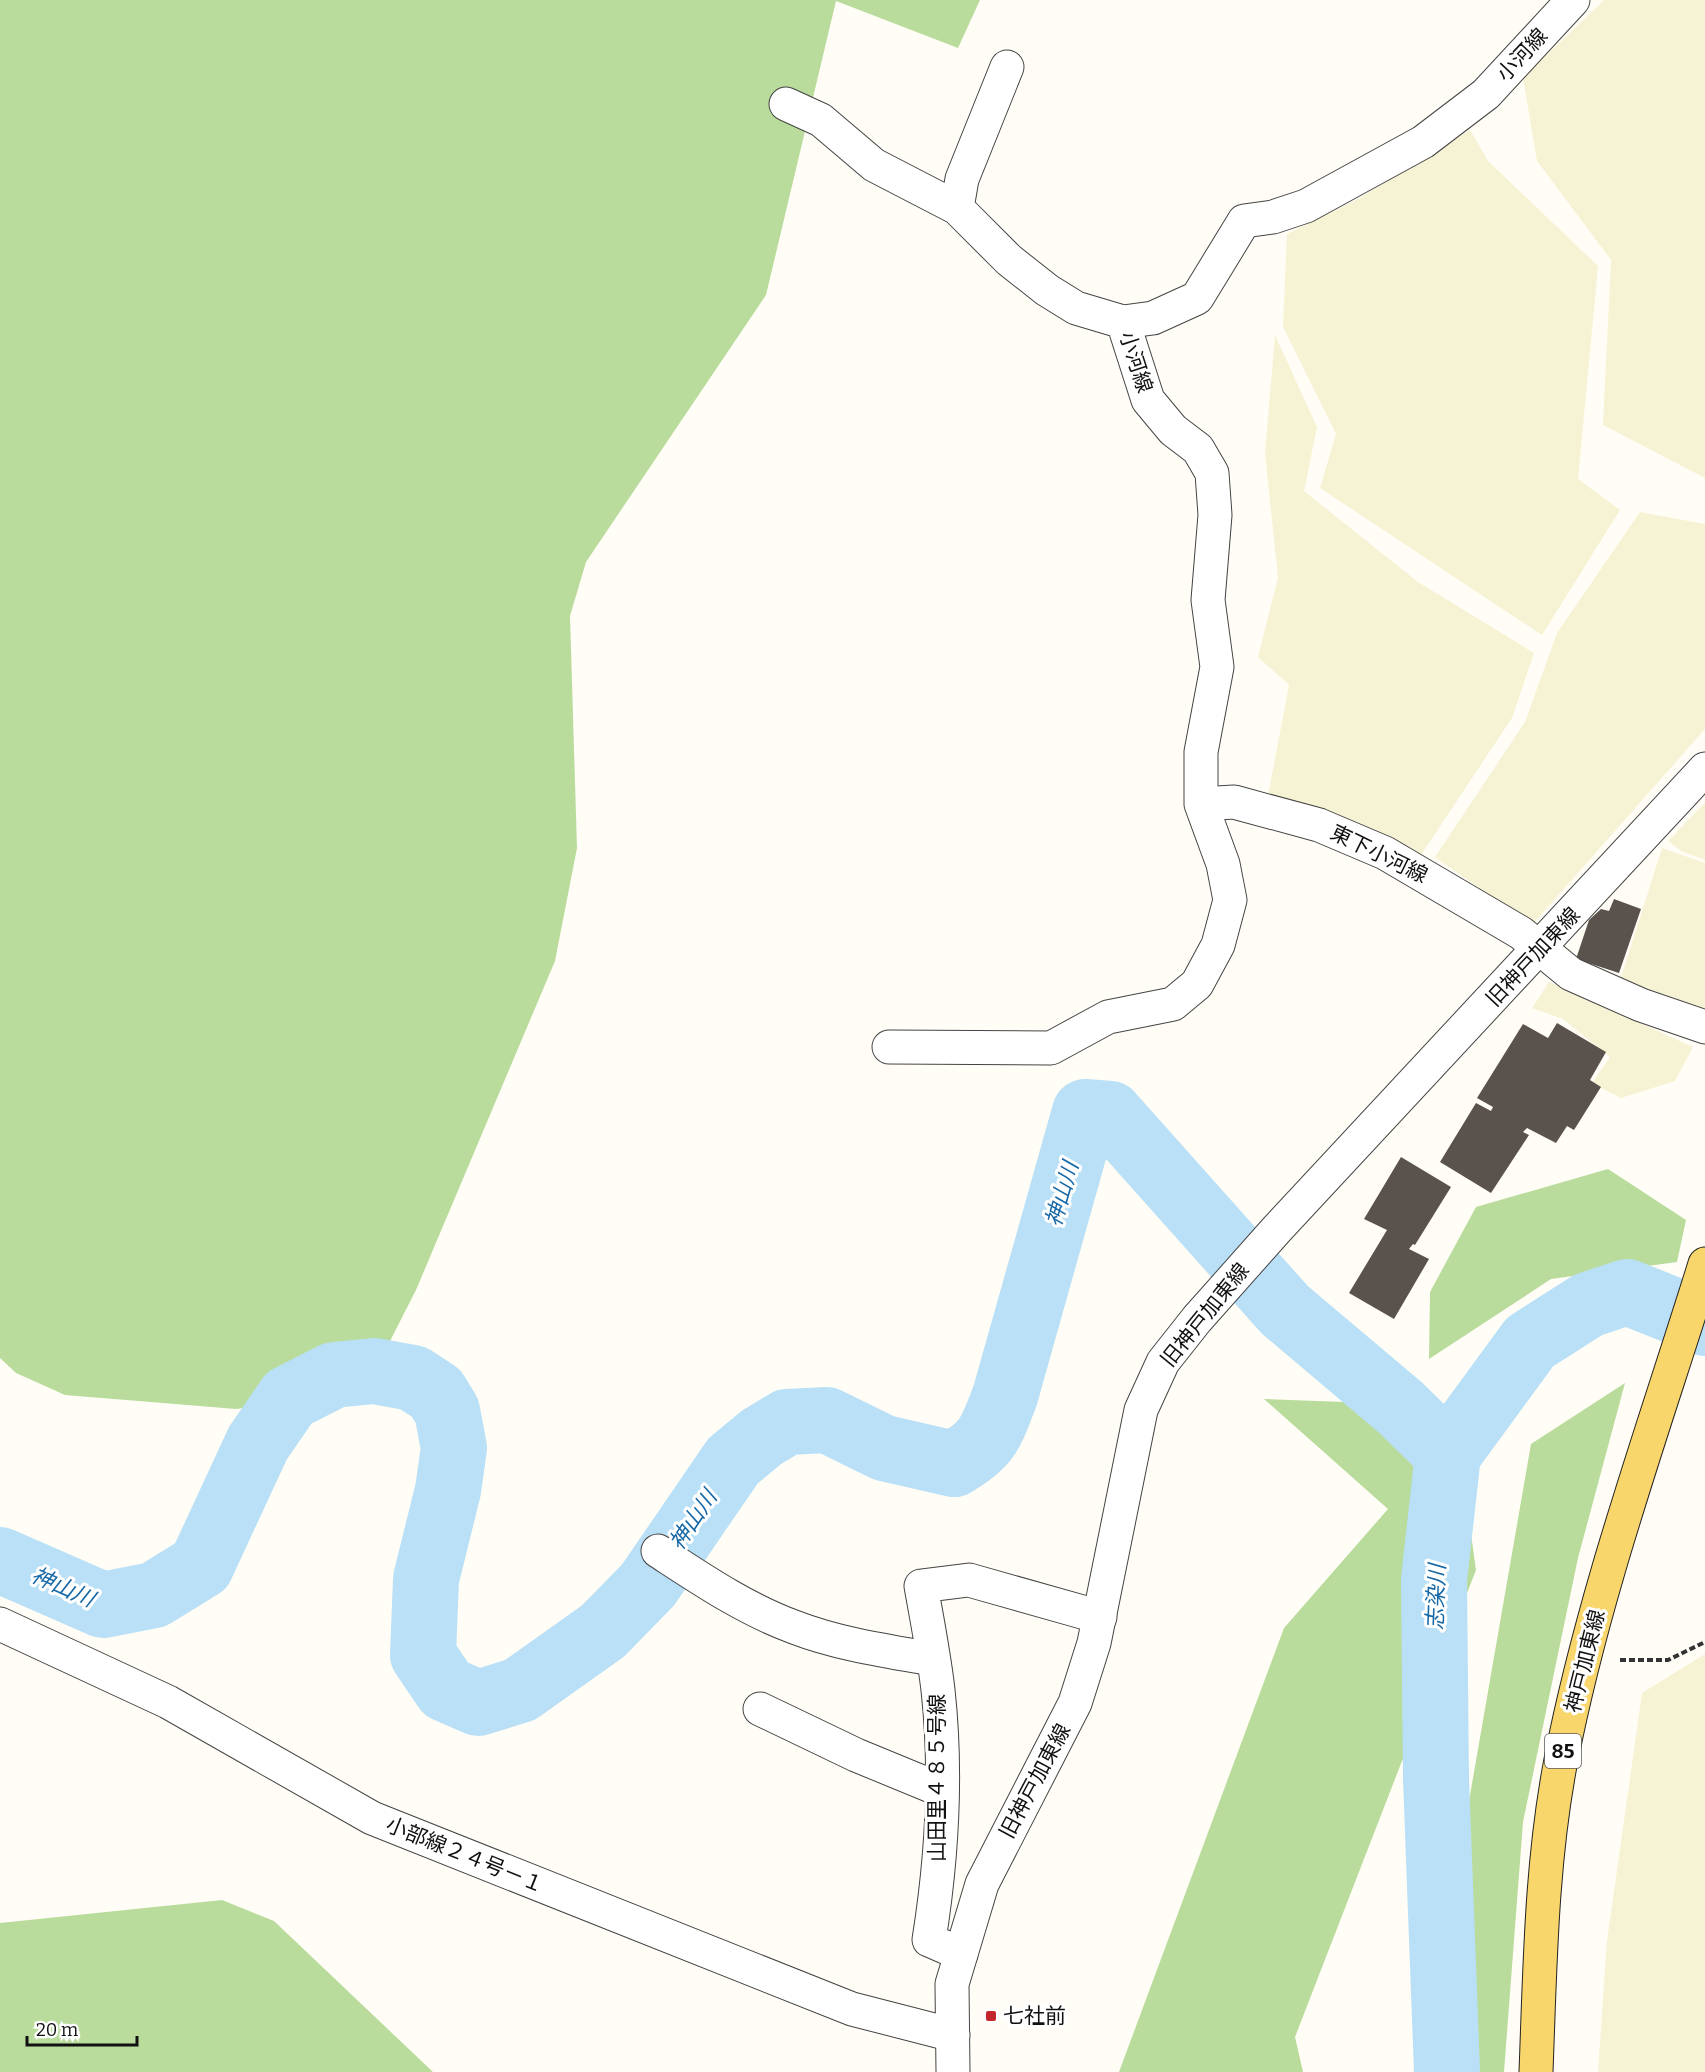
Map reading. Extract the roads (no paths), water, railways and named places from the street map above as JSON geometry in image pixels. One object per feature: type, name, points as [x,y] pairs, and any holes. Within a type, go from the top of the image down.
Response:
[{"type":"main road","name":"神戸加東線","points":[[1536,2072],[1544,1885],[1561,1761],[1591,1631],[1705,1264]]},
{"type":"street","name":"小河線","points":[[1201,804],[1202,752],[1217,667],[1208,600],[1215,515],[1212,473],[1198,449],[1173,430],[1148,400],[1123,322],[1154,318],[1197,298],[1244,221],[1273,217],[1306,206],[1424,142],[1486,94],[1573,0]]},
{"type":"street","points":[[957,208],[962,179],[1007,67]]},
{"type":"street","points":[[786,104],[821,120],[874,165],[957,208],[1009,260],[1047,290],[1076,308],[1123,322]]},
{"type":"street","name":"旧神戸加東線","points":[[954,2072],[952,1984],[982,1884],[1075,1703],[1100,1617],[1141,1410],[1163,1362],[1197,1319],[1277,1229],[1705,769]]},
{"type":"street","name":"東下小河線","points":[[1201,804],[1234,802],[1319,825],[1385,853],[1521,933],[1571,974],[1641,1005],[1705,1027]]},
{"type":"street","points":[[889,1047],[1051,1048],[1108,1017],[1143,1012],[1173,1004],[1197,984],[1212,955],[1230,900],[1223,864],[1201,804]]},
{"type":"street","points":[[658,1551],[716,1589],[794,1628],[859,1646],[933,1659]]},
{"type":"street","name":"山田里４８５号線","points":[[961,1954],[928,1940],[940,1850],[941,1790],[938,1690],[921,1586],[969,1580],[1100,1617]]},
{"type":"street","name":"小部線２４号－１","points":[[0,1624],[168,1702],[372,1818],[852,2009],[953,2035]]},
{"type":"street","points":[[760,1709],[856,1755],[941,1790]]},
{"type":"waterway","name":"神山川","points":[[0,1560],[103,1605],[154,1595],[201,1566],[258,1443],[289,1398],[334,1375],[374,1371],[413,1378],[436,1393],[447,1411],[454,1448],[448,1490],[426,1579],[423,1655],[446,1689],[478,1703],[520,1690],[603,1631],[648,1585],[733,1461],[762,1437],[787,1422],[827,1420],[884,1448],[954,1464],[982,1443],[992,1428],[1005,1396],[1085,1112],[1110,1114],[1285,1310],[1401,1408],[1448,1454]]},
{"type":"waterway","name":"志染川","points":[[1447,2072],[1436,1779],[1434,1580],[1448,1454],[1530,1342],[1588,1305],[1627,1292],[1705,1323]]},
{"type":"place","name":"七社前","points":[[991,2016]]}]
